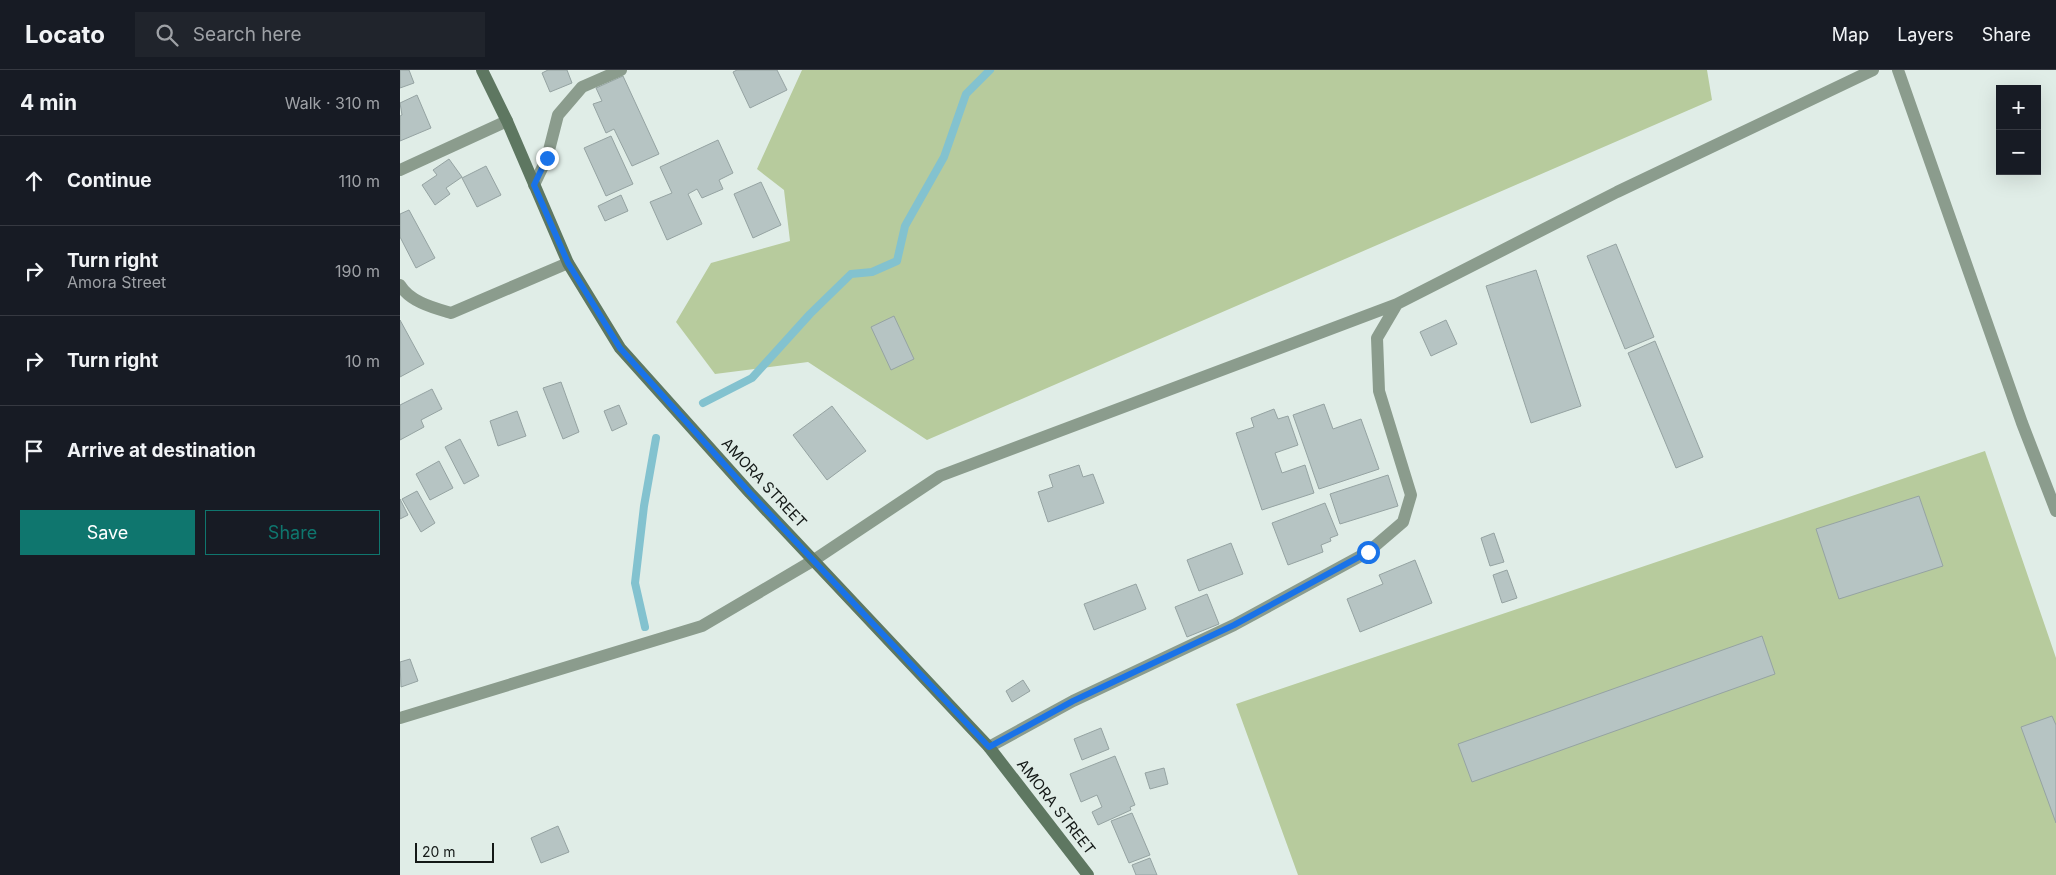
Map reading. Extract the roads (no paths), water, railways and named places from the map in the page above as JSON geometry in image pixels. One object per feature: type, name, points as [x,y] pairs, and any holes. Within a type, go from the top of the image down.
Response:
[{"type":"street","name":"AMORA STREET","points":[[482,70],[507,121],[568,263],[620,348],[750,493],[989,747],[1088,875]]},
{"type":"street","points":[[534,185],[547,158],[558,115],[582,88],[621,70]]},
{"type":"street","points":[[400,718],[702,626],[814,560],[940,476],[1396,304],[1617,192],[1873,70]]},
{"type":"street","points":[[1898,70],[2022,423],[2056,511]]},
{"type":"street","points":[[400,170],[507,121]]},
{"type":"street","points":[[400,285],[403,291],[426,305],[451,313],[568,263]]},
{"type":"street","points":[[989,747],[1073,701],[1234,625],[1368,552],[1403,522],[1411,495],[1379,392],[1376,338],[1396,304]]},
{"type":"waterway","points":[[703,403],[752,378],[810,314],[851,274],[872,272],[897,261],[905,226],[944,157],[966,94],[990,70]]},
{"type":"waterway","points":[[645,627],[635,583],[644,506],[656,438]]}]
